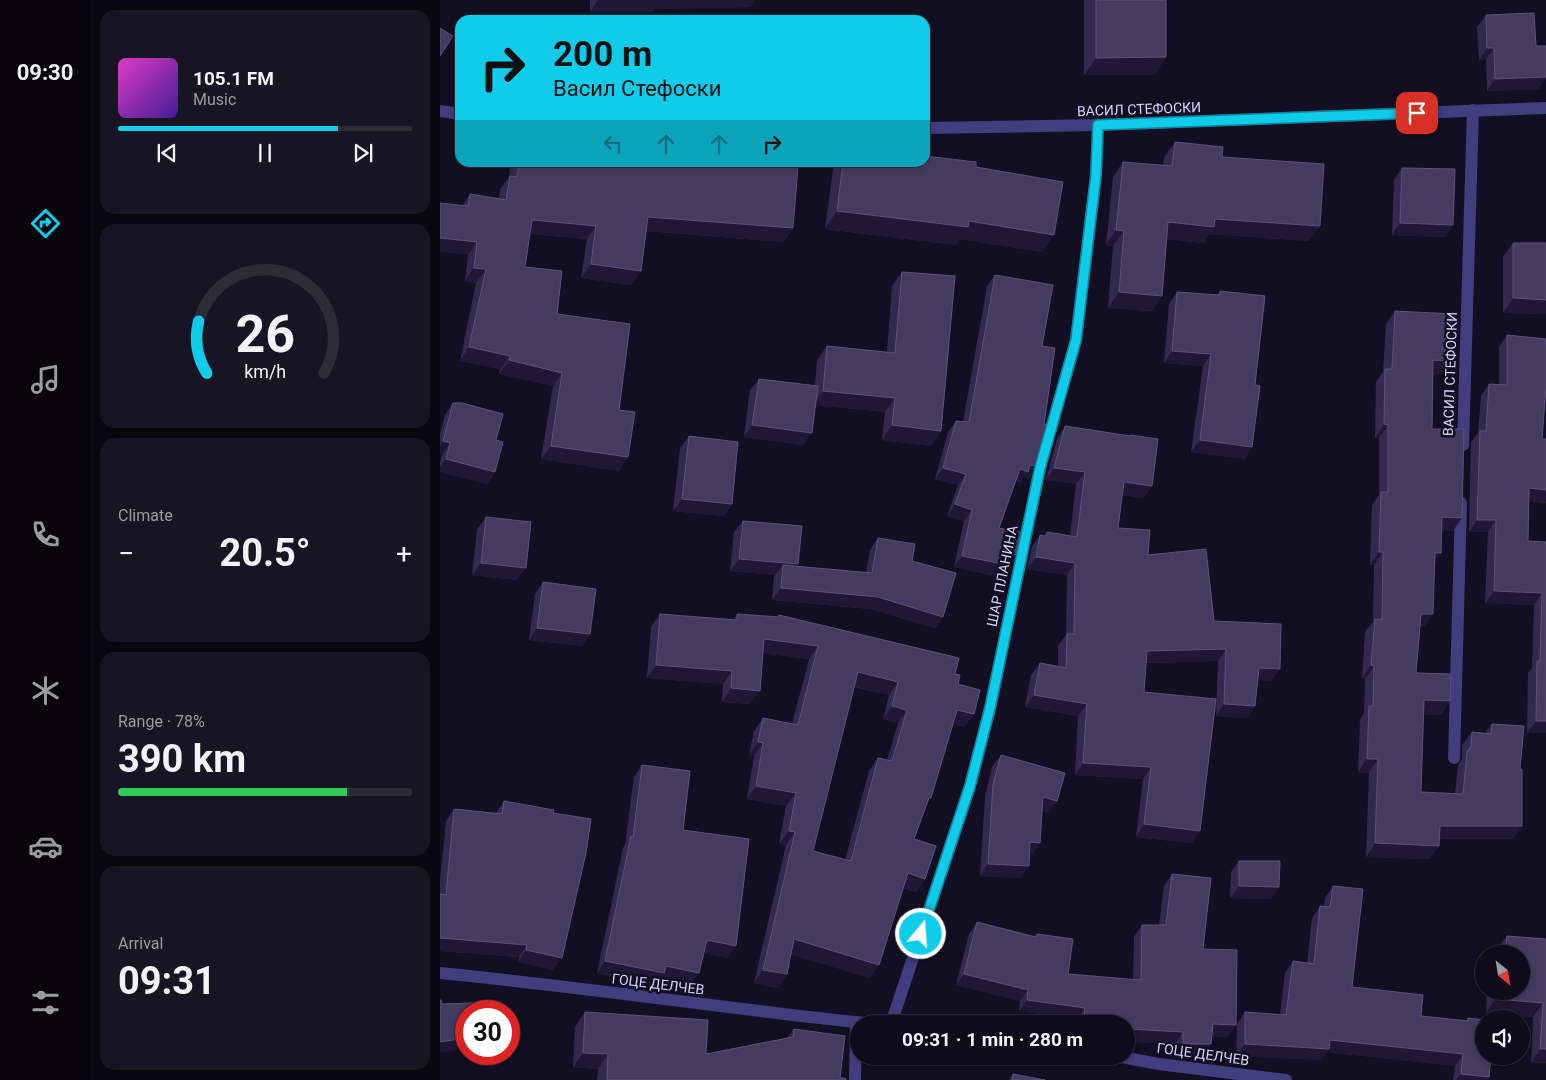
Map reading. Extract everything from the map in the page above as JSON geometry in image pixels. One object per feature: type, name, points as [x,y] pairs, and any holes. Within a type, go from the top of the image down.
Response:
[{"type":"street","name":"ВАСИЛ СТЕФОСКИ","points":[[930,128],[1098,125],[1546,108]]},
{"type":"street","name":"ВАСИЛ СТЕФОСКИ","points":[[1463,456],[1473,110]]},
{"type":"street","points":[[440,111],[455,113]]},
{"type":"street","name":"ШАР ПЛАНИНА","points":[[894,1015],[970,786],[990,708],[1040,468],[1076,340],[1096,175],[1098,125]]},
{"type":"street","points":[[1454,758],[1462,495]]},
{"type":"street","name":"ГОЦЕ ДЕЛЧЕВ","points":[[440,973],[539,983],[850,1021]]},
{"type":"street","name":"ГОЦЕ ДЕЛЧЕВ","points":[[1135,1060],[1286,1080]]},
{"type":"street","points":[[855,1065],[855,1080]]},
{"type":"building","points":[[1096,0],[1166,0],[1166,57],[1096,58]]},
{"type":"building","points":[[1534,13],[1536,46],[1546,46],[1546,77],[1495,79],[1494,48],[1487,48],[1486,15]]},
{"type":"building","points":[[440,28],[453,36],[440,56]]},
{"type":"building","points":[[1175,142],[1223,147],[1222,157],[1324,164],[1320,226],[1215,219],[1214,227],[1168,222],[1162,296],[1119,292],[1124,231],[1116,230],[1123,162],[1172,166]]},
{"type":"building","points":[[930,157],[976,162],[976,167],[1063,182],[1054,235],[969,221],[968,227],[837,211],[842,167],[930,167]]},
{"type":"building","points":[[518,167],[798,167],[793,228],[648,217],[641,271],[591,264],[596,226],[532,220],[525,267],[562,271],[557,314],[630,324],[619,410],[635,412],[628,457],[551,446],[562,373],[509,360],[510,356],[469,347],[486,269],[474,268],[477,242],[440,238],[440,203],[468,206],[470,194],[506,200],[510,176],[517,177]]},
{"type":"building","points":[[1402,168],[1455,169],[1453,225],[1400,223]]},
{"type":"building","points":[[1513,243],[1546,243],[1546,300],[1513,298]]},
{"type":"building","points":[[902,272],[955,276],[941,431],[892,425],[895,398],[823,391],[827,346],[895,353]]},
{"type":"building","points":[[995,275],[1053,285],[1042,346],[1055,348],[1044,424],[1048,425],[1038,466],[1030,465],[1028,472],[1020,469],[999,528],[1024,533],[1019,555],[1010,554],[1008,565],[962,556],[972,510],[955,504],[966,474],[943,468],[956,421],[969,422]]},
{"type":"building","points":[[1220,291],[1265,296],[1255,385],[1260,386],[1252,447],[1200,440],[1211,354],[1172,351],[1177,292],[1220,295]]},
{"type":"building","points":[[1395,311],[1454,314],[1451,361],[1433,360],[1432,429],[1464,429],[1462,518],[1442,517],[1441,553],[1435,553],[1433,614],[1421,614],[1416,673],[1451,674],[1450,701],[1424,700],[1421,792],[1463,794],[1467,752],[1471,746],[1472,732],[1491,734],[1492,724],[1524,726],[1520,769],[1522,769],[1522,826],[1440,826],[1439,846],[1375,843],[1378,759],[1367,759],[1369,706],[1373,706],[1374,666],[1371,665],[1375,619],[1382,620],[1383,552],[1379,552],[1381,492],[1388,492],[1388,425],[1384,424],[1385,369],[1392,369]]},
{"type":"building","points":[[1507,335],[1546,339],[1546,386],[1542,439],[1546,439],[1546,490],[1529,488],[1528,541],[1546,542],[1546,721],[1536,721],[1537,661],[1540,661],[1542,593],[1494,591],[1496,520],[1477,520],[1480,431],[1486,431],[1489,384],[1507,385]]},
{"type":"building","points":[[759,379],[818,386],[812,433],[752,425]]},
{"type":"building","points":[[453,403],[462,403],[503,414],[496,440],[503,442],[495,472],[446,459],[450,443],[443,441]]},
{"type":"building","points":[[1065,426],[1158,439],[1152,486],[1124,482],[1118,528],[1150,530],[1148,555],[1206,549],[1214,621],[1281,624],[1280,669],[1259,668],[1255,706],[1224,704],[1226,649],[1147,651],[1144,692],[1216,699],[1200,831],[1144,824],[1151,767],[1083,763],[1087,704],[1034,695],[1040,663],[1066,668],[1067,634],[1074,634],[1075,563],[1036,557],[1040,535],[1046,536],[1047,532],[1077,537],[1085,472],[1054,468]]},
{"type":"building","points":[[689,436],[738,442],[732,504],[682,499]]},
{"type":"building","points":[[486,517],[531,522],[526,568],[481,563]]},
{"type":"building","points":[[743,521],[802,526],[798,564],[739,559]]},
{"type":"building","points":[[878,538],[915,544],[912,561],[956,573],[943,617],[878,597],[781,588],[783,565],[872,573]]},
{"type":"building","points":[[543,582],[596,589],[590,634],[537,628]]},
{"type":"building","points":[[660,614],[737,620],[737,614],[779,617],[779,615],[959,658],[955,674],[960,675],[958,684],[980,690],[974,714],[957,710],[931,798],[929,798],[914,839],[936,846],[925,879],[908,873],[879,965],[794,939],[787,974],[763,970],[795,832],[789,831],[796,793],[756,786],[763,743],[758,742],[763,718],[798,725],[818,646],[764,639],[760,691],[731,688],[732,671],[656,665]],"holes":[[[858,672],[898,682],[892,706],[907,710],[892,761],[878,758],[851,861],[813,851]]]},
{"type":"building","points":[[1001,755],[1065,773],[1057,801],[1043,797],[1040,843],[1030,842],[1029,866],[988,864],[993,784]]},
{"type":"building","points":[[642,765],[690,771],[683,830],[749,839],[736,946],[707,940],[699,973],[666,966],[664,973],[605,961],[631,836],[633,837]]},
{"type":"building","points":[[504,801],[554,810],[553,813],[591,819],[586,853],[562,958],[526,950],[527,945],[440,938],[440,894],[446,895],[454,809],[502,814]]},
{"type":"building","points":[[1239,861],[1280,861],[1279,887],[1239,886]]},
{"type":"building","points":[[1172,874],[1211,878],[1203,949],[1237,950],[1236,1025],[1213,1024],[1211,1044],[1183,1044],[1183,1032],[1135,1029],[1135,1015],[1084,1015],[1085,1008],[1027,1000],[1028,990],[964,974],[977,922],[1036,937],[1037,934],[1073,939],[1068,974],[1141,980],[1142,925],[1166,925]]},
{"type":"building","points":[[1333,886],[1363,889],[1352,987],[1423,995],[1421,1016],[1468,1021],[1468,1018],[1475,1019],[1475,1065],[1490,1065],[1489,1077],[1461,1074],[1463,1054],[1330,1040],[1329,1049],[1245,1044],[1245,1012],[1286,1015],[1293,961],[1314,964],[1320,906],[1330,907]]},
{"type":"building","points":[[1507,936],[1546,939],[1546,1049],[1540,1049],[1543,1003],[1507,1000],[1530,1000],[1530,945],[1506,945]]},
{"type":"building","points":[[441,1000],[442,1004],[455,1004],[455,1040],[440,1042]]},
{"type":"building","points":[[585,1012],[708,1020],[706,1054],[793,1037],[794,1029],[845,1036],[840,1078],[845,1078],[846,1080],[607,1080],[608,1054],[583,1053]]},
{"type":"building","points":[[1013,1074],[1045,1080],[1012,1080]]},
{"type":"route","points":[[921,934],[970,786],[990,708],[1040,468],[1076,340],[1096,175],[1098,125],[1417,113]]}]
